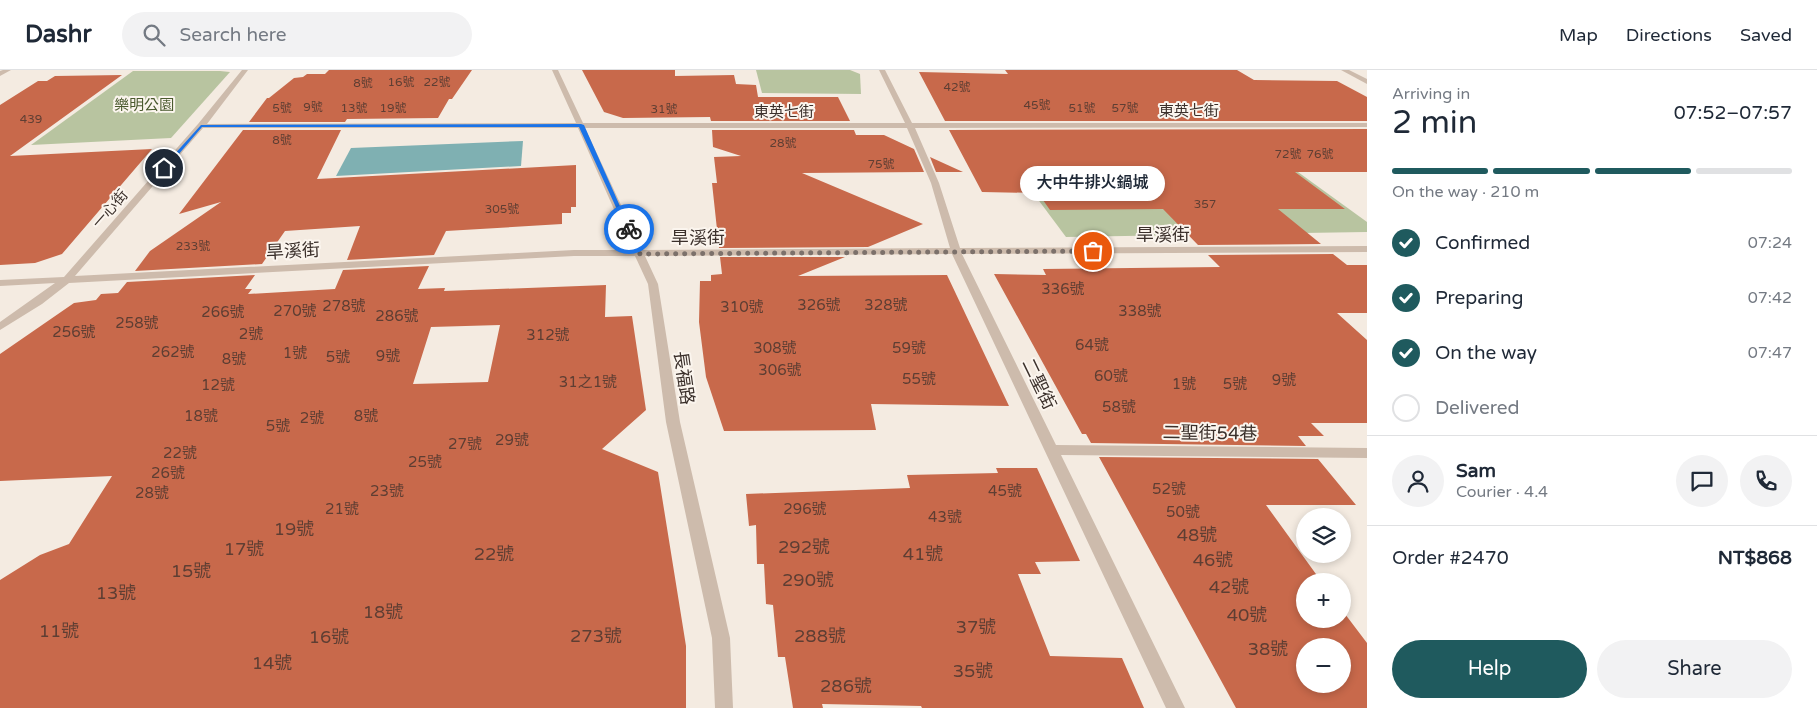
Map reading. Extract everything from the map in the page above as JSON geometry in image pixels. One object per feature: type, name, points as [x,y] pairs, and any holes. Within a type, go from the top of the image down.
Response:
[{"type":"street","points":[[0,74],[8,70]]},
{"type":"street","name":"一心街","points":[[0,327],[38,302],[67,279],[201,126],[245,70]]},
{"type":"street","name":"長福路","points":[[555,70],[653,284],[673,422],[721,638],[724,708]]},
{"type":"street","name":"二聖街","points":[[882,70],[910,126],[951,223],[956,252],[1176,708]]},
{"type":"street","points":[[1344,70],[1367,82]]},
{"type":"street","name":"東英七街","points":[[201,126],[1367,125]]},
{"type":"street","name":"旱溪街","points":[[0,283],[574,254],[1367,249]]},
{"type":"street","name":"二聖街54巷","points":[[1052,450],[1367,453]]},
{"type":"green space","points":[[756,70],[850,70],[860,74],[861,94],[762,93]]},
{"type":"green space","name":"樂明公園","points":[[133,71],[230,72],[171,138],[31,145]]},
{"type":"green space","points":[[990,135],[1247,135],[1367,222],[1367,232],[1066,237]]},
{"type":"water","points":[[523,141],[521,166],[336,176],[351,148]]},
{"type":"building","points":[[329,70],[472,70],[452,99],[449,99],[438,118],[347,119],[345,122],[249,122],[267,98],[294,78],[303,77],[307,74],[325,74]]},
{"type":"building","points":[[582,70],[675,70],[675,76],[734,75],[736,84],[756,85],[758,97],[838,97],[850,121],[711,121],[710,117],[623,118],[604,112]]},
{"type":"building","points":[[1005,70],[1237,70],[1254,80],[1337,81],[1367,97],[1367,121],[945,121],[919,72],[1008,74]]},
{"type":"building","points":[[122,75],[10,156],[152,149],[62,254],[35,263],[0,265],[0,105],[38,81],[47,81],[55,76]]},
{"type":"building","points":[[1367,129],[1367,172],[1295,172],[1345,209],[1278,209],[1321,244],[1198,245],[1163,209],[1050,210],[1038,193],[982,192],[949,130]]},
{"type":"building","points":[[243,130],[341,130],[317,179],[576,165],[576,207],[571,207],[571,213],[562,213],[562,224],[446,231],[434,255],[347,260],[360,226],[285,231],[262,264],[135,271],[150,251],[221,202],[179,214]]},
{"type":"building","points":[[712,130],[854,130],[856,135],[884,135],[914,149],[924,172],[802,173],[923,224],[868,247],[719,248],[712,183],[717,183],[714,157],[741,156],[713,147]]},
{"type":"building","points":[[930,157],[963,172],[936,172]]},
{"type":"building","points":[[1333,254],[1347,265],[1367,265],[1367,313],[1337,313],[1367,340],[1367,423],[1311,423],[1324,436],[1298,436],[1306,446],[1091,443],[1086,434],[1082,434],[994,274],[1046,275],[1043,269],[1220,267],[1208,255]]},
{"type":"building","points":[[720,257],[845,257],[798,276],[947,275],[1009,406],[871,404],[876,430],[724,431],[706,377],[699,322],[700,281],[711,281],[711,275],[722,274]]},
{"type":"building","points":[[429,266],[418,289],[445,288],[444,291],[606,285],[605,317],[632,316],[646,410],[602,449],[658,472],[686,646],[686,708],[0,708],[0,580],[40,555],[69,544],[112,476],[0,481],[0,354],[74,303],[96,300],[101,294],[118,293],[127,282],[255,275],[245,289],[252,289],[248,294],[335,289],[343,270]],"holes":[[[500,325],[488,382],[413,384],[431,327]]]},
{"type":"building","points":[[1099,457],[1318,459],[1356,505],[1266,505],[1296,546],[1296,563],[1308,563],[1315,573],[1296,573],[1296,628],[1351,628],[1351,622],[1367,643],[1367,708],[1236,708]]},
{"type":"building","points":[[996,468],[1037,468],[1080,561],[1035,562],[1041,574],[1018,574],[1050,656],[1122,658],[1144,708],[922,708],[921,706],[822,704],[823,708],[793,708],[785,657],[778,657],[773,605],[766,604],[764,564],[757,564],[756,525],[749,526],[746,494],[910,488],[907,475],[998,473]]},
{"type":"way so far","points":[[629,229],[640,254],[1093,251]]},
{"type":"place","name":"大中牛排火鍋城","points":[[1093,251]]},
{"type":"route","points":[[164,168],[201,126],[581,125],[629,229]]}]
